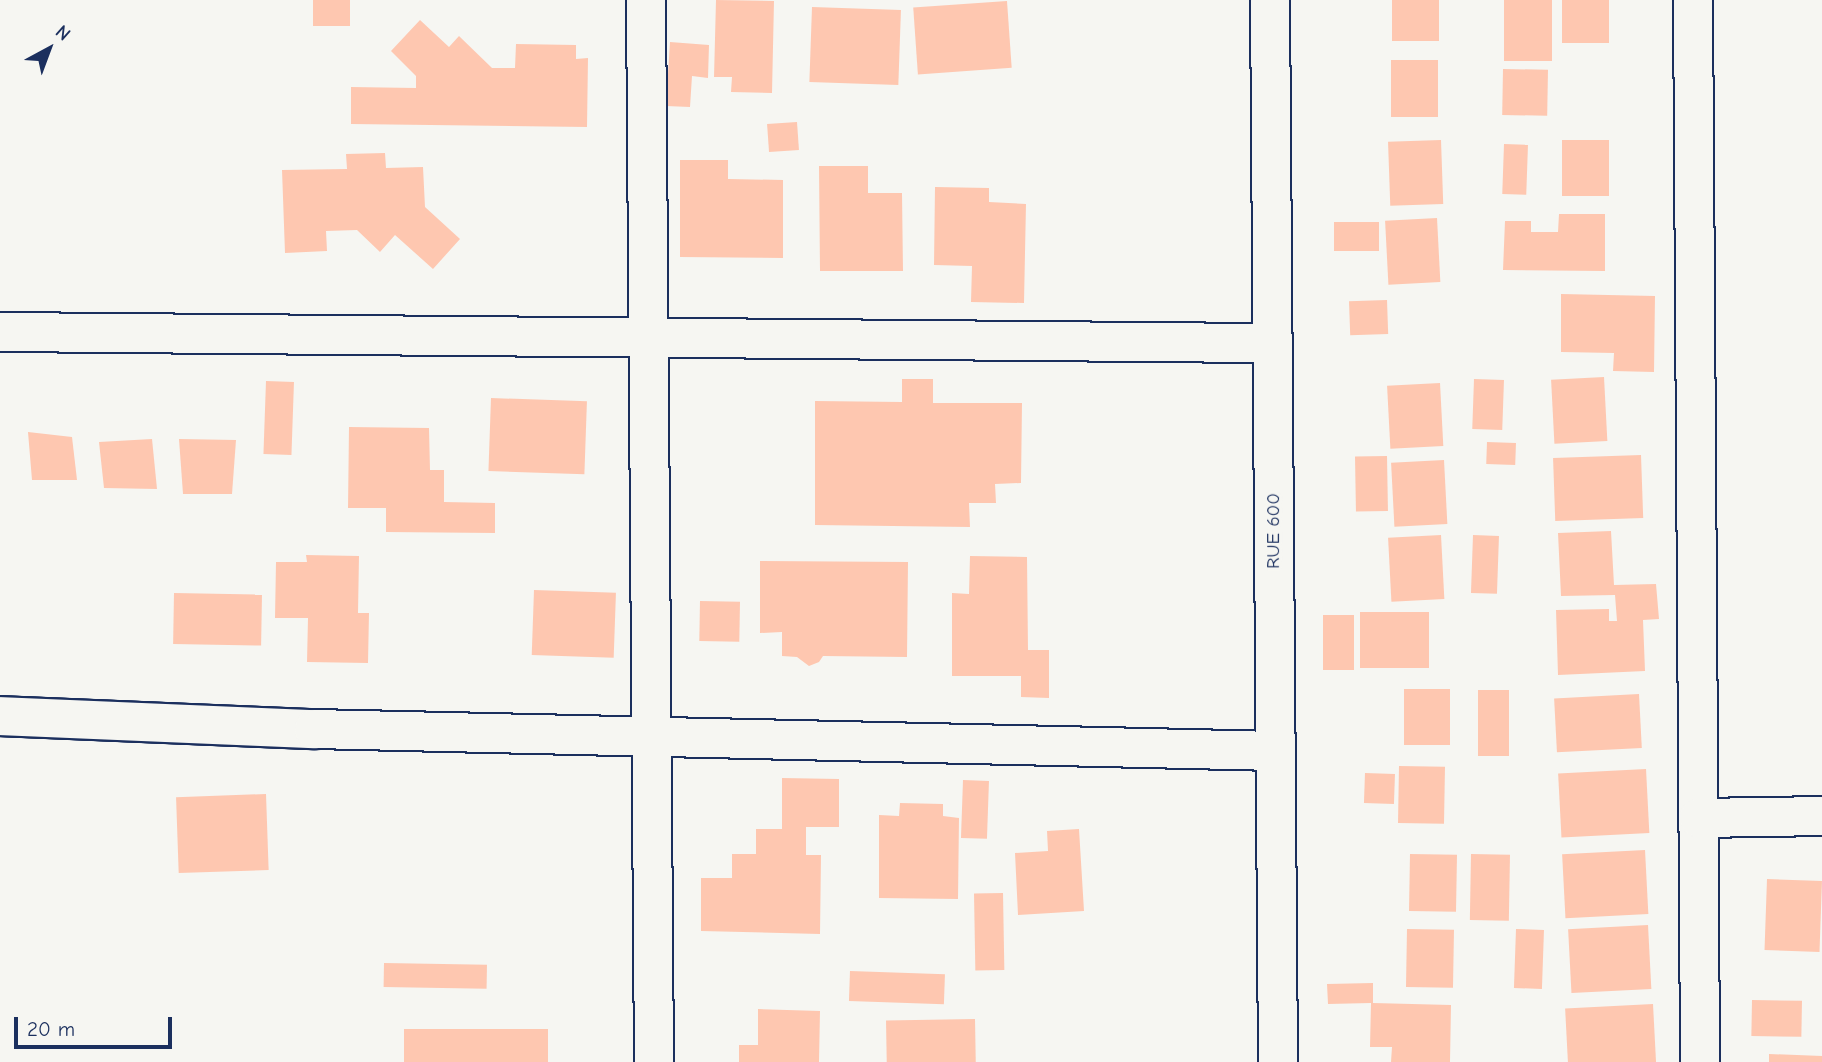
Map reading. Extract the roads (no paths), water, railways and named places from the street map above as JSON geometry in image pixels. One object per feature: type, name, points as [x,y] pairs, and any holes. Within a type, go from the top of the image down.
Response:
[{"type":"street","points":[[646,0],[654,1062]]},
{"type":"street","name":"RUE 600","points":[[1270,0],[1278,1062]]},
{"type":"street","points":[[1693,0],[1700,1062]]},
{"type":"street","points":[[0,332],[1273,344]]},
{"type":"street","points":[[0,716],[314,729],[1276,751]]},
{"type":"street","points":[[1699,818],[1822,817]]}]
